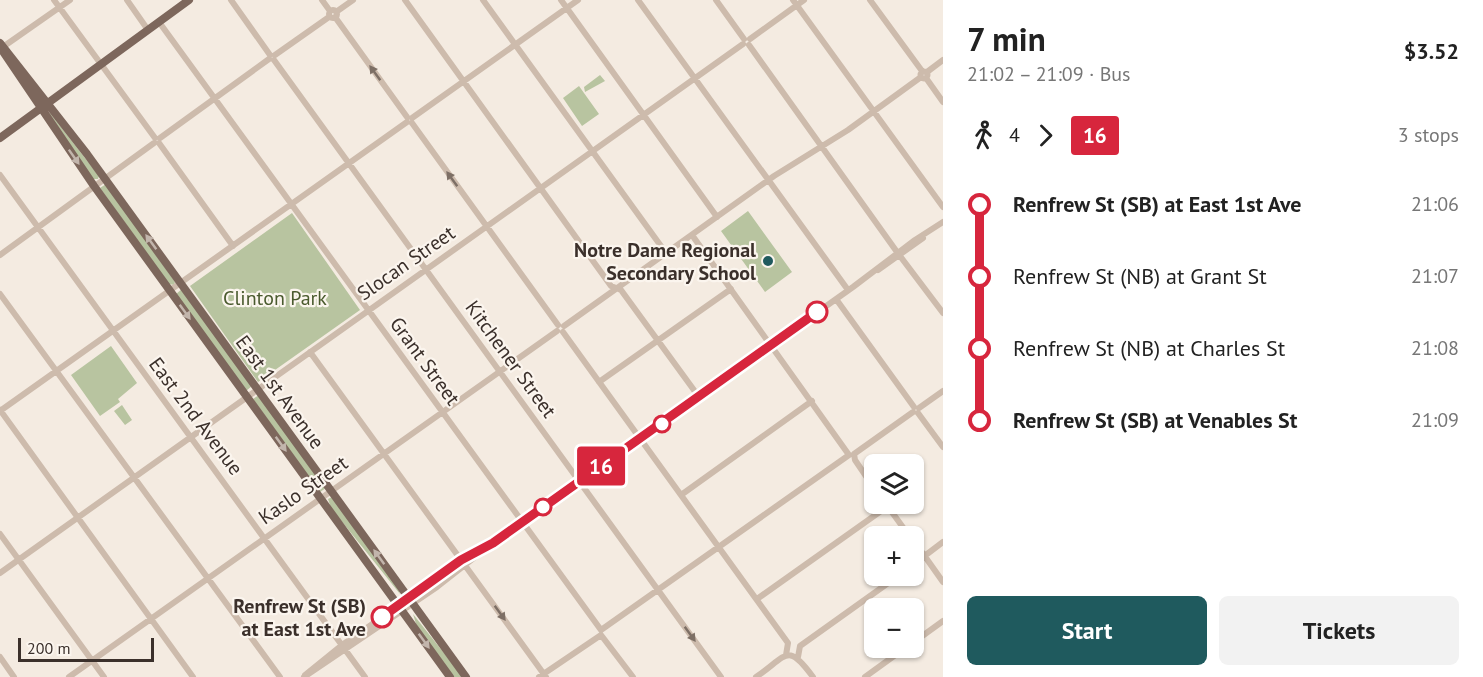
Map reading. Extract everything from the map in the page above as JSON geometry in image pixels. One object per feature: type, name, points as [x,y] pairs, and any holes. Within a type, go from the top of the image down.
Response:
[{"type":"main road","points":[[0,138],[189,0]]},
{"type":"main road","name":"East 1st Avenue","points":[[1,47],[44,106],[94,186],[450,677]]},
{"type":"main road","name":"East 1st Avenue","points":[[44,106],[105,178],[466,677]]},
{"type":"street","points":[[54,0],[233,246]]},
{"type":"street","points":[[1,47],[70,0]]},
{"type":"street","points":[[127,0],[148,30]]},
{"type":"street","name":"Kitchener Street","points":[[231,0],[721,677]]},
{"type":"street","points":[[322,0],[813,677]]},
{"type":"street","points":[[0,255],[353,0]]},
{"type":"street","points":[[405,0],[610,285],[622,291],[699,397]]},
{"type":"street","points":[[483,0],[666,253]]},
{"type":"street","points":[[561,0],[717,217]]},
{"type":"street","points":[[193,677],[0,411],[578,0]]},
{"type":"street","points":[[638,0],[848,290]]},
{"type":"street","points":[[716,0],[943,313]]},
{"type":"street","name":"Slocan Street","points":[[0,573],[746,42],[795,3],[804,0]]},
{"type":"street","points":[[870,0],[943,102]]},
{"type":"street","points":[[795,3],[943,207]]},
{"type":"street","name":"Grant Street","points":[[159,22],[633,677]]},
{"type":"street","name":"Kaslo Street","points":[[69,677],[769,180],[873,111],[943,60]]},
{"type":"street","name":"East 2nd Avenue","points":[[0,175],[365,677]]},
{"type":"street","points":[[304,677],[943,222]]},
{"type":"street","points":[[692,235],[864,474]]},
{"type":"street","points":[[599,382],[730,289]]},
{"type":"street","points":[[0,294],[280,677]]},
{"type":"street","points":[[836,299],[943,447]]},
{"type":"street","points":[[310,352],[543,676],[601,632],[943,391]]},
{"type":"street","points":[[681,495],[812,401]]},
{"type":"street","points":[[757,600],[875,514]]},
{"type":"street","points":[[0,534],[104,677]]},
{"type":"street","points":[[943,542],[924,556],[943,582]]},
{"type":"street","points":[[756,677],[884,586]]},
{"type":"street","points":[[924,635],[943,621]]},
{"type":"street","points":[[0,657],[14,677]]},
{"type":"street","points":[[865,677],[891,658]]},
{"type":"green space","points":[[600,75],[605,81],[585,92],[584,87]]},
{"type":"green space","points":[[579,86],[599,114],[582,126],[563,98]]},
{"type":"green space","points":[[50,113],[99,176],[98,179],[93,179],[48,114]]},
{"type":"green space","points":[[106,184],[175,282],[174,285],[169,284],[100,188]]},
{"type":"green space","points":[[748,211],[792,272],[765,292],[721,231]]},
{"type":"green space","name":"Clinton Park","points":[[292,213],[360,310],[258,382],[190,286]]},
{"type":"green space","points":[[182,289],[252,386],[246,391],[176,294]]},
{"type":"green space","points":[[111,346],[137,383],[118,399],[120,402],[100,416],[71,375]]},
{"type":"green space","points":[[259,395],[326,488],[320,492],[253,399]]},
{"type":"green space","points":[[122,405],[132,420],[125,425],[114,411]]},
{"type":"green space","points":[[332,497],[398,588],[400,594],[331,508],[328,499]]},
{"type":"green space","points":[[413,614],[463,677],[453,677],[417,627]]},
{"type":"bus line","name":"16","points":[[382,617],[461,560],[493,543],[817,312]]},
{"type":"place","name":"Notre Dame Regional Secondary School","points":[[768,261]]},
{"type":"place","name":"Renfrew St (SB) at East 1st Ave","points":[[382,617]]}]
